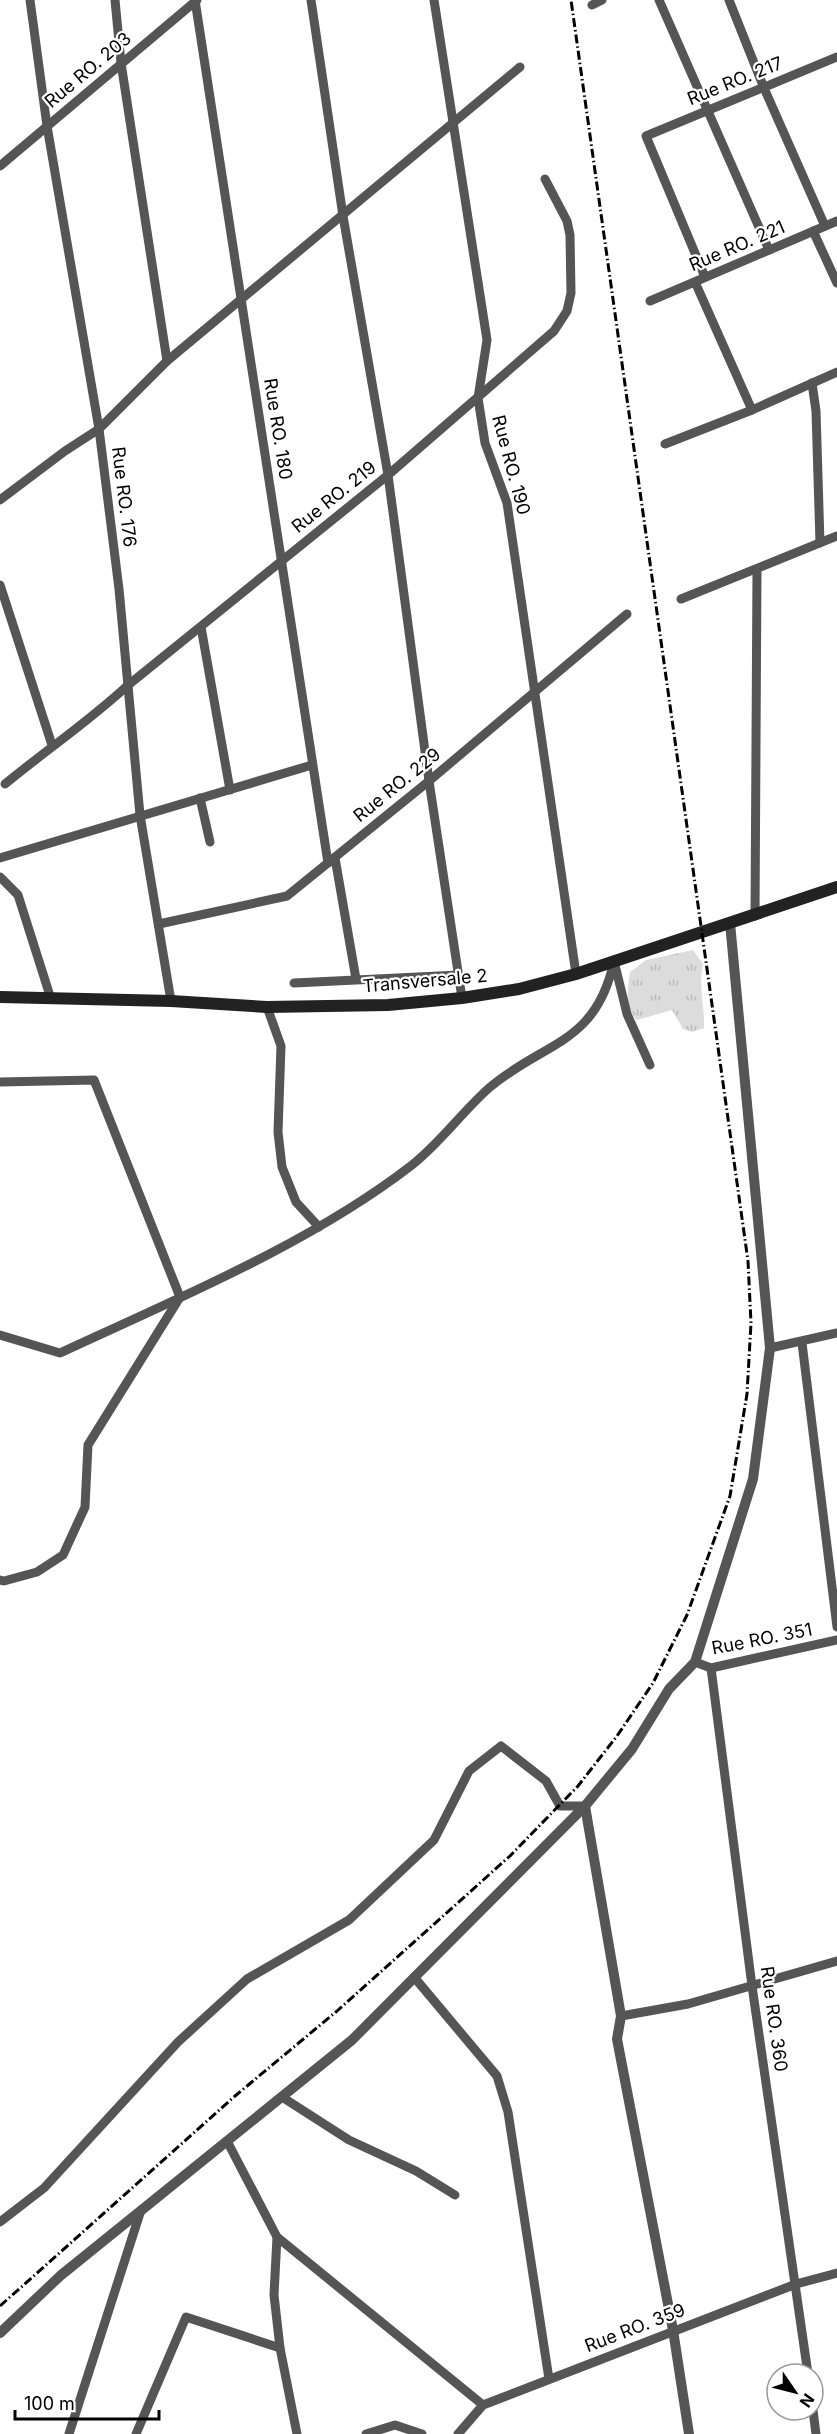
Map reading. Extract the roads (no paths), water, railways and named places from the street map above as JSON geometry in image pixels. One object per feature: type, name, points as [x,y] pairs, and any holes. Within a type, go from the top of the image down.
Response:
[{"type":"main road","name":"Transversale 2","points":[[0,997],[171,1001],[267,1007],[388,1005],[462,998],[519,989],[576,974],[837,887]]},
{"type":"street","name":"Rue RO. 176","points":[[30,0],[47,126],[99,429],[119,589],[140,815],[171,1001]]},
{"type":"street","points":[[115,0],[121,63],[167,361]]},
{"type":"street","name":"Rue RO. 203","points":[[0,166],[196,0]]},
{"type":"street","name":"Rue RO. 180","points":[[196,0],[312,765],[356,979]]},
{"type":"street","points":[[311,0],[343,216],[388,475],[429,781],[462,998]]},
{"type":"street","name":"Rue RO. 190","points":[[434,0],[486,340],[478,398],[485,442],[507,503],[576,974]]},
{"type":"street","points":[[592,5],[602,0]]},
{"type":"street","points":[[659,0],[769,250]]},
{"type":"street","points":[[729,0],[764,88],[825,226]]},
{"type":"street","name":"Rue RO. 217","points":[[705,278],[646,136],[837,57]]},
{"type":"street","points":[[0,500],[65,451],[99,429],[167,361],[520,68]]},
{"type":"street","name":"Rue RO. 219","points":[[5,784],[52,745],[93,717],[127,686],[388,475],[554,331],[567,311],[571,293],[570,236],[567,221],[545,179]]},
{"type":"street","name":"Rue RO. 221","points":[[650,301],[837,221]]},
{"type":"street","points":[[813,231],[837,283]]},
{"type":"street","points":[[695,282],[752,410]]},
{"type":"street","points":[[664,444],[752,410],[837,372]]},
{"type":"street","points":[[812,383],[816,411],[820,543]]},
{"type":"street","points":[[681,600],[837,536]]},
{"type":"street","points":[[755,916],[757,569]]},
{"type":"street","points":[[0,585],[52,745]]},
{"type":"street","name":"Rue RO. 229","points":[[159,924],[287,896],[429,781],[627,614]]},
{"type":"street","points":[[201,627],[230,790]]},
{"type":"street","points":[[0,858],[312,765]]},
{"type":"street","points":[[200,798],[210,842]]},
{"type":"street","points":[[0,877],[18,895],[51,999]]},
{"type":"street","points":[[0,2333],[60,2276],[352,2040],[585,1806],[632,1749],[669,1689],[695,1662],[753,1479],[770,1348],[730,923]]},
{"type":"street","points":[[614,961],[627,1014],[650,1065]]},
{"type":"street","points":[[0,1335],[60,1353],[180,1297],[319,1227],[413,1165],[489,1089],[505,1076],[570,1036],[598,1005],[608,987],[614,961]]},
{"type":"street","points":[[294,983],[459,975]]},
{"type":"street","points":[[267,1007],[281,1047],[279,1132],[282,1167],[296,1202],[319,1227]]},
{"type":"street","points":[[0,1082],[94,1080],[180,1297]]},
{"type":"street","points":[[0,1580],[4,1581],[37,1572],[63,1555],[86,1507],[88,1445],[180,1297]]},
{"type":"street","points":[[770,1348],[802,1343],[837,1333]]},
{"type":"street","points":[[802,1343],[837,1627]]},
{"type":"street","name":"Rue RO. 351","points":[[695,1662],[711,1668],[837,1640]]},
{"type":"street","name":"Rue RO. 360","points":[[711,1668],[752,1986],[806,2362]]},
{"type":"street","points":[[0,2222],[44,2188],[178,2042],[247,1979],[349,1920],[434,1840],[469,1771],[501,1746],[546,1781],[560,1806],[585,1806]]},
{"type":"street","points":[[585,1806],[621,2016],[617,2039],[673,2330],[689,2434]]},
{"type":"street","points":[[621,2016],[688,2004],[837,1961]]},
{"type":"street","points":[[414,1977],[497,2076],[508,2112],[549,2379]]},
{"type":"street","points":[[282,2097],[349,2140],[416,2171],[455,2195]]},
{"type":"street","points":[[227,2141],[277,2237],[483,2405]]},
{"type":"street","points":[[69,2434],[141,2210]]},
{"type":"street","points":[[277,2237],[274,2295],[280,2348],[297,2434]]},
{"type":"street","name":"Rue RO. 359","points":[[458,2434],[483,2405],[796,2284],[837,2273]]},
{"type":"street","points":[[136,2434],[186,2317],[280,2348]]},
{"type":"street","points":[[366,2434],[395,2425],[422,2434]]},
{"type":"railway","points":[[0,2306],[235,2096],[337,2011],[510,1856],[578,1786],[617,1736],[653,1683],[687,1615],[730,1496],[747,1394],[751,1323],[748,1261],[571,0]]}]
